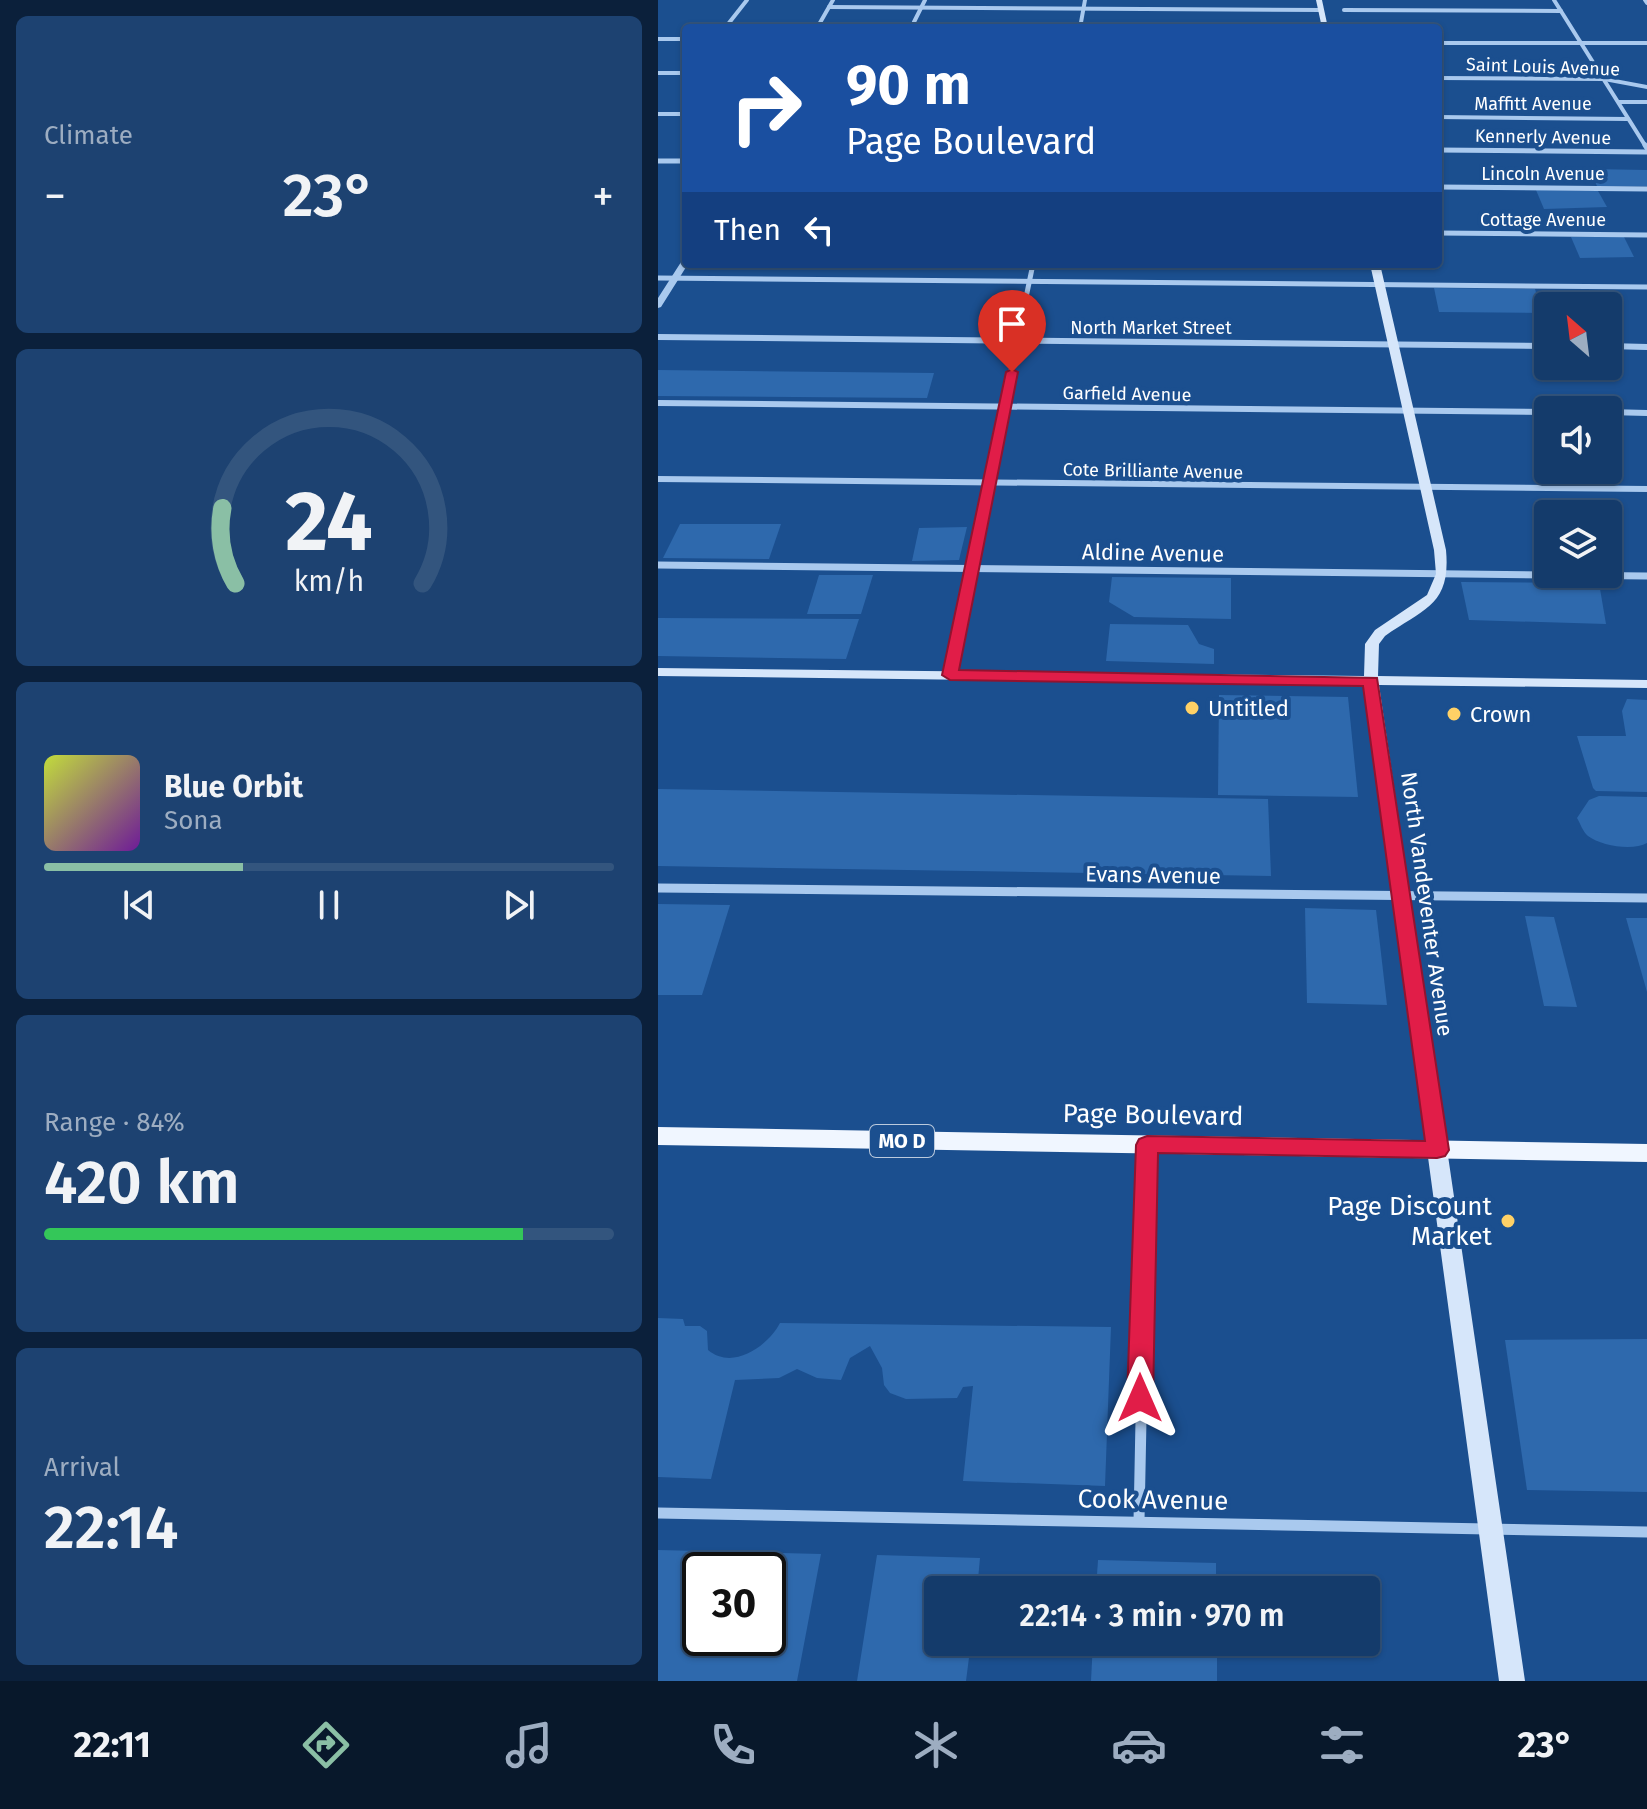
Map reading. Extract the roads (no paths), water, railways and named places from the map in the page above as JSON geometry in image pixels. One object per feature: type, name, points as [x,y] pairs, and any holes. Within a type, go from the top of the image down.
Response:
[{"type":"main road","points":[[1319,0],[1324,24]]},
{"type":"main road","points":[[1376,268],[1423,487],[1440,550],[1442,574]]},
{"type":"main road","name":"North Vandeventer Avenue","points":[[1442,574],[1433,597],[1380,633],[1372,644],[1371,681],[1512,1681]]},
{"type":"main road","points":[[658,672],[1647,684]]},
{"type":"main road","name":"Page Boulevard","points":[[658,1136],[1647,1153]]},
{"type":"street","points":[[728,24],[747,0]]},
{"type":"street","points":[[819,24],[833,0]]},
{"type":"street","points":[[914,22],[925,0]]},
{"type":"street","points":[[1081,24],[1085,0]]},
{"type":"street","points":[[1554,0],[1646,146]]},
{"type":"street","points":[[829,7],[1321,10]]},
{"type":"street","points":[[1344,10],[1561,11]]},
{"type":"street","points":[[658,39],[682,39]]},
{"type":"street","points":[[1442,43],[1647,43]]},
{"type":"street","points":[[658,73],[682,73]]},
{"type":"street","name":"Saint Louis Avenue","points":[[1442,78],[1604,79],[1647,87]]},
{"type":"street","name":"Saint Louis Avenue","points":[[1619,102],[1647,102]]},
{"type":"street","points":[[658,114],[682,114]]},
{"type":"street","name":"Maffitt Avenue","points":[[1442,117],[1628,119]]},
{"type":"street","name":"Kennerly Avenue","points":[[1442,150],[1646,146]]},
{"type":"street","points":[[658,161],[682,161]]},
{"type":"street","name":"Lincoln Avenue","points":[[1442,187],[1647,189]]},
{"type":"street","name":"Cottage Avenue","points":[[1442,233],[1647,235]]},
{"type":"street","points":[[658,305],[682,267]]},
{"type":"street","points":[[950,675],[1032,268]]},
{"type":"street","points":[[658,278],[1647,287]]},
{"type":"street","name":"North Market Street","points":[[658,337],[1534,346]]},
{"type":"street","points":[[1622,346],[1647,347]]},
{"type":"street","name":"Garfield Avenue","points":[[658,403],[1534,412]]},
{"type":"street","points":[[1622,412],[1647,413]]},
{"type":"street","name":"Cote Brilliante Avenue","points":[[658,479],[1647,489]]},
{"type":"street","name":"Aldine Avenue","points":[[658,565],[1647,576]]},
{"type":"street","name":"Evans Avenue","points":[[658,888],[1647,898]]},
{"type":"street","points":[[1139,1521],[1147,1145]]},
{"type":"street","name":"Cook Avenue","points":[[658,1513],[1647,1532]]},
{"type":"place","name":"Untitled","points":[[1192,708]]},
{"type":"place","name":"Crown","points":[[1454,714]]},
{"type":"place","name":"Page Discount Market","points":[[1508,1221]]}]
